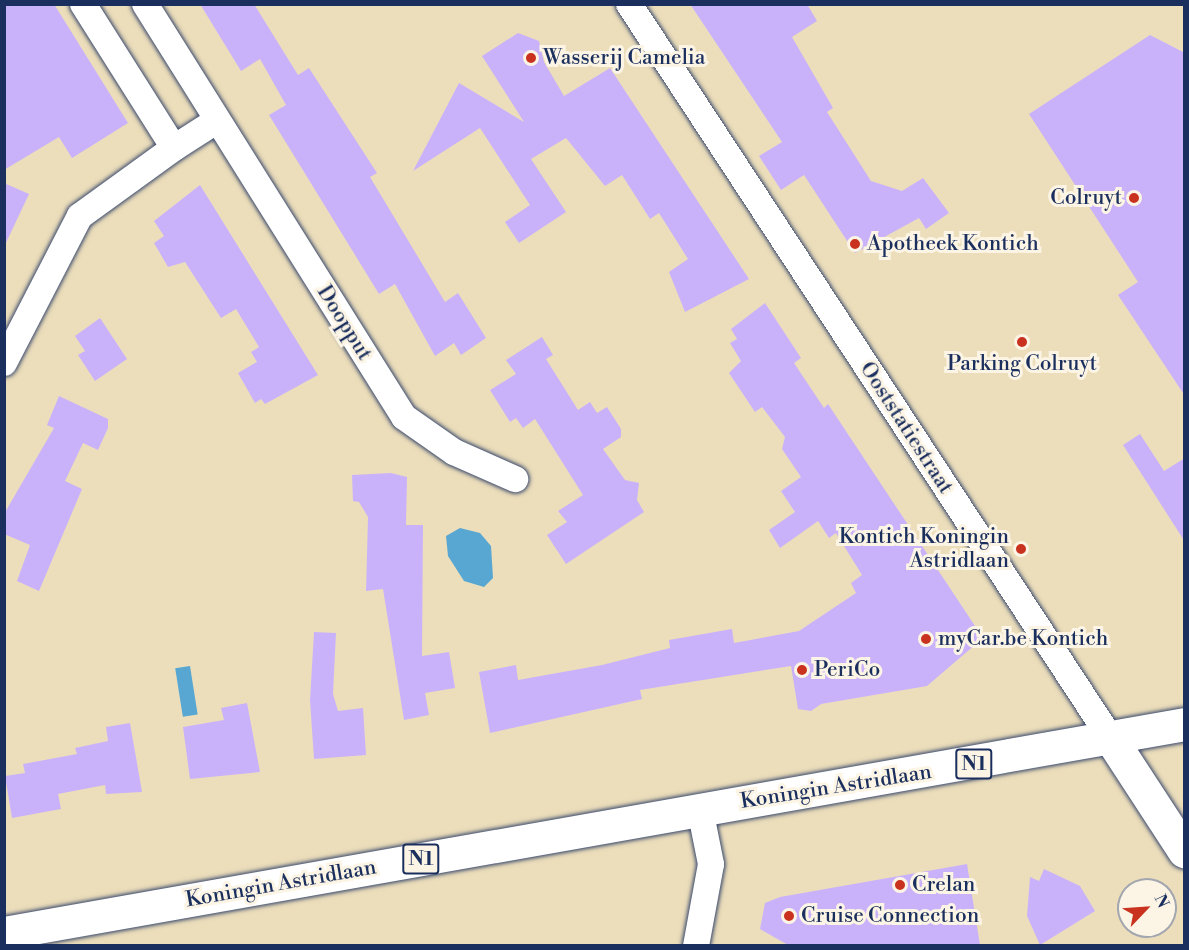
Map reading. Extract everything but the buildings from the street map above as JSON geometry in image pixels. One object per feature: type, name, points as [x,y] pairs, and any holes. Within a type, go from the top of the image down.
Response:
[{"type":"main road","name":"Koningin Astridlaan","points":[[4,933],[700,809],[1111,739],[1185,724]]},
{"type":"main road","name":"Ooststatiestraat","points":[[1111,739],[1185,851]]},
{"type":"street","points":[[83,4],[174,148]]},
{"type":"street","name":"Doopput","points":[[145,4],[216,121],[404,417],[454,452],[515,479]]},
{"type":"street","name":"Ooststatiestraat","points":[[629,4],[1111,739]]},
{"type":"street","points":[[4,363],[80,216],[174,148],[216,121]]},
{"type":"street","points":[[696,945],[711,864],[700,809]]},
{"type":"water","points":[[460,528],[480,533],[491,546],[493,578],[484,587],[464,581],[448,556],[446,536]]},
{"type":"water","points":[[190,666],[198,714],[183,717],[175,668]]},
{"type":"place","name":"Wasserij Camelia","points":[[531,58]]},
{"type":"place","name":"Colruyt","points":[[1134,198]]},
{"type":"place","name":"Apotheek Kontich","points":[[855,244]]},
{"type":"place","name":"Parking Colruyt","points":[[1022,342]]},
{"type":"place","name":"Kontich Koningin Astridlaan","points":[[1021,549]]},
{"type":"place","name":"myCar.be Kontich","points":[[926,639]]},
{"type":"place","name":"PeriCo","points":[[802,670]]},
{"type":"place","name":"Crelan","points":[[900,885]]},
{"type":"place","name":"Cruise Connection","points":[[789,916]]}]
